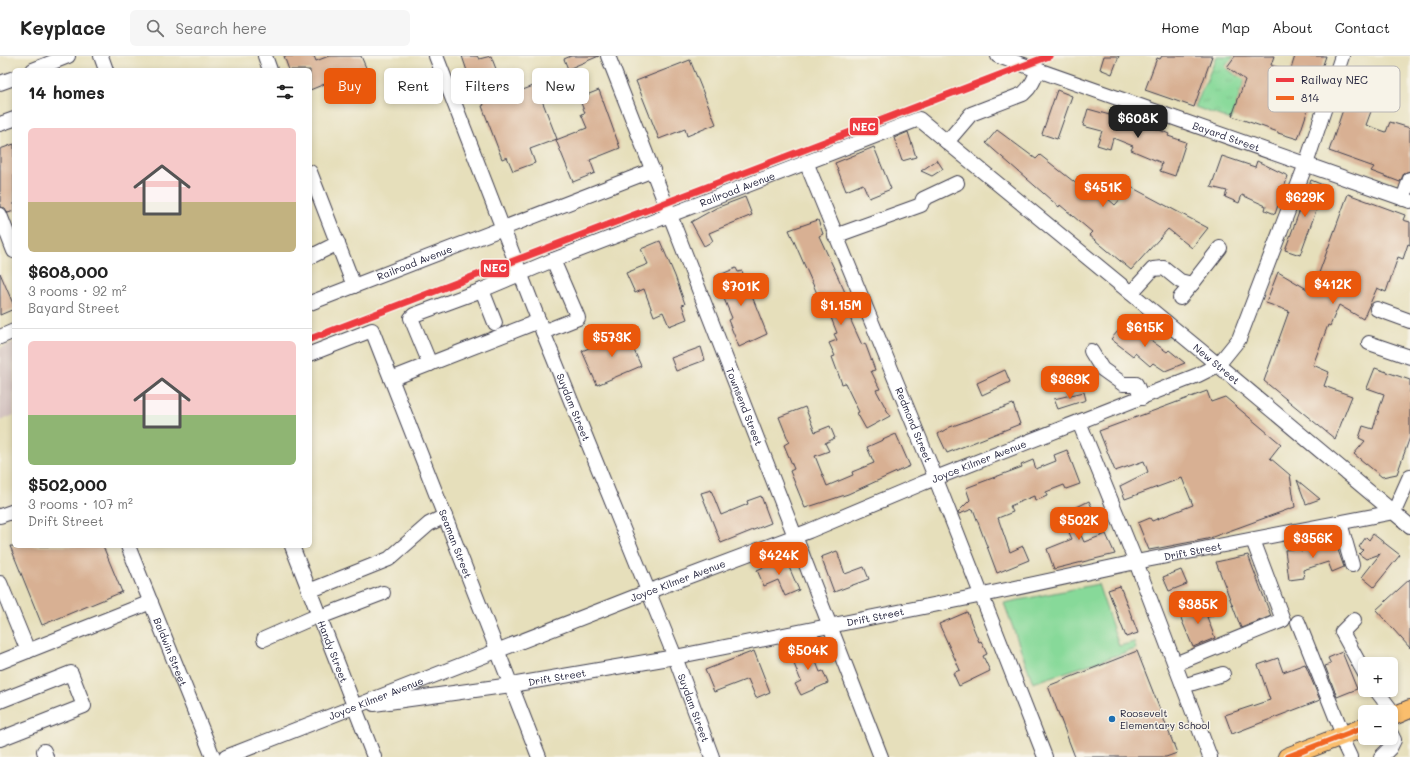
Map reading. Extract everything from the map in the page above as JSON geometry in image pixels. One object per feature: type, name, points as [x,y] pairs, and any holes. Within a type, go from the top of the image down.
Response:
[{"type":"main road","points":[[1288,757],[1306,754],[1358,730]]},
{"type":"street","points":[[38,68],[68,56]]},
{"type":"street","points":[[101,56],[105,68]]},
{"type":"street","points":[[264,56],[269,68]]},
{"type":"street","name":"Suydam Street","points":[[436,56],[504,228],[541,327],[647,592],[675,657],[712,757]]},
{"type":"street","name":"Townsend Street","points":[[608,56],[671,214],[881,757]]},
{"type":"street","name":"Bayard Street","points":[[998,56],[1407,200]]},
{"type":"street","points":[[1339,66],[1342,56]]},
{"type":"street","points":[[948,142],[971,114],[1023,94],[1033,84],[1038,70]]},
{"type":"street","points":[[0,83],[12,79]]},
{"type":"street","points":[[1218,365],[1240,339],[1306,164],[1323,112]]},
{"type":"street","name":"Railroad Avenue","points":[[430,364],[411,318],[414,315],[482,290],[553,260],[919,119],[948,142]]},
{"type":"street","points":[[0,124],[12,120]]},
{"type":"street","name":"New Street","points":[[948,142],[1410,526]]},
{"type":"street","name":"Redmond Street","points":[[806,162],[983,595],[1045,757]]},
{"type":"street","name":"Railroad Avenue","points":[[312,302],[653,170]]},
{"type":"street","points":[[312,177],[354,286]]},
{"type":"street","points":[[1407,200],[1410,179]]},
{"type":"street","points":[[836,236],[921,204],[923,199],[957,183]]},
{"type":"street","points":[[0,215],[12,246]]},
{"type":"street","points":[[312,256],[338,243]]},
{"type":"street","points":[[1180,298],[1220,248]]},
{"type":"street","points":[[391,379],[430,364],[541,327],[578,318],[553,260]]},
{"type":"street","points":[[1131,293],[1153,269],[1164,268],[1180,281],[1192,284]]},
{"type":"street","points":[[482,290],[495,323]]},
{"type":"street","points":[[1377,309],[1410,321]]},
{"type":"street","name":"Seaman Street","points":[[312,353],[372,330],[539,757]]},
{"type":"street","points":[[0,337],[12,332]]},
{"type":"street","points":[[1369,343],[1410,357]]},
{"type":"street","points":[[1091,351],[1102,369],[1123,384],[1136,384],[1142,398]]},
{"type":"street","name":"Joyce Kilmer Avenue","points":[[226,757],[647,592],[796,536],[936,478],[1198,376],[1218,365]]},
{"type":"street","points":[[1079,422],[1136,562],[1210,757]]},
{"type":"street","points":[[1394,512],[1410,476]]},
{"type":"street","points":[[0,516],[12,512]]},
{"type":"street","name":"Drift Street","points":[[354,706],[438,697],[675,657],[829,624],[983,595],[1136,562],[1394,512]]},
{"type":"street","points":[[309,591],[389,559],[429,524],[445,516]]},
{"type":"street","points":[[1340,523],[1352,565]]},
{"type":"street","points":[[1175,664],[1283,620],[1253,540]]},
{"type":"street","name":"Baldwin Street","points":[[129,548],[213,757]]},
{"type":"street","name":"Handy Street","points":[[293,548],[374,757]]},
{"type":"street","points":[[0,583],[28,651]]},
{"type":"street","points":[[264,639],[319,616],[383,593]]},
{"type":"street","points":[[0,662],[151,602]]},
{"type":"street","points":[[1354,620],[1342,632],[1358,661]]},
{"type":"street","points":[[1298,622],[1350,757]]},
{"type":"street","points":[[0,701],[71,673],[84,706],[0,739]]},
{"type":"street","points":[[1183,686],[1224,674]]},
{"type":"street","points":[[1383,697],[1399,714]]},
{"type":"street","points":[[1381,757],[1392,745]]},
{"type":"shaded area","points":[[12,343],[12,416],[0,421],[0,348]]},
{"type":"green space","points":[[1217,56],[1234,56],[1225,67],[1237,76],[1241,74],[1246,77],[1231,120],[1195,107]]},
{"type":"green space","points":[[1098,584],[1119,646],[1134,642],[1136,649],[1033,683],[1004,603]]},
{"type":"building","points":[[284,56],[314,56],[316,61],[329,56],[361,56],[366,68],[324,68],[324,84],[312,89],[312,68],[288,68]]},
{"type":"building","points":[[462,56],[477,56],[479,59],[491,56],[496,68],[466,68]]},
{"type":"building","points":[[571,56],[599,56],[570,68],[568,68],[564,59]]},
{"type":"building","points":[[1104,56],[1119,56],[1112,74],[1100,69]]},
{"type":"building","points":[[1162,56],[1212,56],[1194,107],[1145,90],[1157,58],[1160,59]]},
{"type":"building","points":[[1235,56],[1274,56],[1271,65],[1274,66],[1268,66],[1268,112],[1307,112],[1298,139],[1232,116],[1245,80],[1227,67]]},
{"type":"building","points":[[1295,56],[1326,56],[1323,66],[1292,66]]},
{"type":"building","points":[[690,60],[716,124],[687,136],[685,129],[659,139],[636,81]]},
{"type":"building","points":[[532,86],[532,104],[543,104],[557,139],[530,149],[535,163],[513,171],[507,157],[502,159],[482,106],[524,104],[524,90]]},
{"type":"building","points":[[599,90],[620,148],[590,160],[595,173],[573,182],[556,140],[587,128],[581,114],[585,113],[581,104],[589,104],[589,94]]},
{"type":"building","points":[[1057,90],[1072,96],[1057,139],[1042,134]]},
{"type":"building","points":[[1088,109],[1135,122],[1136,120],[1169,134],[1168,136],[1186,142],[1175,176],[1160,171],[1162,163],[1131,150],[1133,146],[1113,138],[1110,149],[1097,145],[1102,131],[1083,126]]},
{"type":"building","points":[[1342,112],[1371,112],[1366,125],[1386,132],[1390,122],[1410,128],[1410,171],[1404,173],[1400,182],[1371,171],[1374,167],[1329,151]]},
{"type":"building","points":[[997,130],[1036,159],[1040,155],[1083,189],[1089,182],[1115,205],[1131,187],[1208,228],[1192,248],[1168,229],[1131,270],[1089,235],[1092,232],[1060,205],[1059,207],[986,143]]},
{"type":"building","points":[[908,132],[916,157],[902,161],[894,138]]},
{"type":"building","points":[[12,145],[12,212],[8,213],[5,208],[0,207],[0,149]]},
{"type":"building","points":[[874,147],[891,189],[869,198],[863,184],[846,191],[835,163]]},
{"type":"building","points":[[1222,156],[1255,167],[1257,161],[1288,176],[1275,214],[1265,210],[1266,206],[1242,195],[1239,203],[1225,197],[1227,191],[1211,187]]},
{"type":"building","points":[[937,160],[943,169],[932,176],[921,171]]},
{"type":"building","points":[[1311,180],[1325,186],[1300,255],[1285,250]]},
{"type":"building","points":[[1348,194],[1405,215],[1403,220],[1410,222],[1410,245],[1408,244],[1403,259],[1398,257],[1386,292],[1377,288],[1363,319],[1339,305],[1330,326],[1328,325],[1313,365],[1329,372],[1324,386],[1352,396],[1335,439],[1264,381],[1289,311],[1266,303],[1278,272],[1312,292]]},
{"type":"building","points":[[745,197],[752,215],[709,233],[713,241],[704,246],[691,222],[716,208]]},
{"type":"building","points":[[818,220],[823,234],[819,236],[844,290],[848,304],[846,304],[852,323],[862,345],[865,343],[875,370],[871,371],[880,389],[876,390],[890,416],[866,429],[857,413],[859,412],[845,383],[842,384],[832,357],[835,356],[829,343],[837,340],[834,334],[837,333],[828,310],[822,312],[817,299],[819,298],[789,230]]},
{"type":"building","points":[[660,241],[685,304],[682,305],[687,319],[669,326],[663,312],[654,316],[644,289],[635,293],[626,273],[648,264],[641,249]]},
{"type":"building","points":[[736,268],[738,272],[742,271],[767,334],[739,347],[728,320],[732,318],[715,277]]},
{"type":"building","points":[[0,273],[12,301],[12,310],[0,315]]},
{"type":"building","points":[[1126,322],[1167,352],[1169,350],[1185,363],[1165,371],[1153,363],[1150,366],[1135,353],[1133,356],[1111,339]]},
{"type":"building","points":[[626,332],[641,366],[597,385],[582,351]]},
{"type":"building","points":[[701,347],[705,360],[676,371],[671,358]]},
{"type":"building","points":[[1375,368],[1410,380],[1410,437],[1397,474],[1382,477],[1354,454],[1365,441],[1359,438],[1363,426],[1373,429],[1384,394],[1367,388]]},
{"type":"building","points":[[1005,370],[1010,382],[982,395],[977,383]]},
{"type":"building","points":[[1207,391],[1211,402],[1225,397],[1281,444],[1270,458],[1290,475],[1295,507],[1207,539],[1149,550],[1138,523],[1150,518],[1152,521],[1193,505],[1182,478],[1125,499],[1120,486],[1148,472],[1144,461],[1115,471],[1099,431]]},
{"type":"building","points":[[1084,392],[1086,400],[1058,409],[1054,399]]},
{"type":"building","points":[[1013,404],[1020,424],[947,453],[938,434],[950,427]]},
{"type":"building","points":[[805,407],[815,432],[830,426],[835,438],[825,443],[829,451],[815,456],[827,486],[853,475],[852,472],[874,463],[867,447],[896,434],[910,466],[848,494],[805,508],[790,471],[794,469],[784,445],[789,442],[779,417]]},
{"type":"building","points":[[1067,450],[1080,484],[1066,489],[1064,485],[1046,492],[1047,496],[1035,501],[1034,496],[1010,506],[1013,512],[998,518],[1010,552],[1023,546],[1029,560],[997,573],[973,509],[959,514],[958,512],[970,500],[966,488],[1022,467],[1021,465],[1033,460],[1036,469],[1056,461],[1054,455]]},
{"type":"building","points":[[1297,480],[1320,499],[1306,504]]},
{"type":"building","points":[[711,490],[721,515],[748,504],[747,501],[761,496],[771,523],[721,543],[701,493]]},
{"type":"building","points":[[1089,501],[1095,514],[1076,524],[1084,542],[1106,534],[1115,554],[1054,569],[1047,549],[1072,539],[1061,515]]},
{"type":"building","points":[[1373,534],[1400,555],[1374,587],[1362,577],[1380,554],[1366,559],[1359,554],[1363,550],[1359,547],[1366,537],[1369,540]]},
{"type":"building","points":[[1334,539],[1344,567],[1332,572],[1328,562],[1303,570],[1304,578],[1289,580],[1285,550],[1300,548],[1301,551]]},
{"type":"building","points":[[10,546],[12,546],[12,548],[104,548],[122,592],[42,625]]},
{"type":"building","points":[[837,551],[845,574],[864,567],[869,579],[834,592],[821,557]]},
{"type":"building","points":[[1248,555],[1271,616],[1241,628],[1216,562]]},
{"type":"building","points":[[785,558],[799,590],[785,596],[778,580],[764,586],[757,570]]},
{"type":"building","points":[[1181,570],[1187,584],[1169,591],[1163,577]]},
{"type":"building","points":[[1410,579],[1410,648],[1376,610]]},
{"type":"building","points":[[1120,586],[1138,633],[1126,637],[1108,590]]},
{"type":"building","points":[[1208,604],[1213,615],[1207,617],[1215,638],[1193,647],[1180,616]]},
{"type":"building","points":[[967,612],[979,642],[981,641],[987,654],[983,656],[990,671],[959,686],[953,673],[960,670],[939,624]]},
{"type":"building","points":[[809,644],[820,672],[823,671],[828,683],[801,695],[795,684],[801,681],[792,659],[802,655],[799,648]]},
{"type":"building","points":[[754,651],[770,692],[756,698],[748,679],[714,692],[705,670]]},
{"type":"building","name":"Roosevelt Elementary School","points":[[1137,651],[1177,753],[1166,757],[1075,757],[1048,686]]},
{"type":"building","points":[[1342,652],[1357,689],[1337,697],[1325,666],[1331,664],[1328,658]]},
{"type":"building","points":[[1278,658],[1283,672],[1305,664],[1320,700],[1232,734],[1225,715],[1270,700],[1258,665]]},
{"type":"rail line","name":"NEC","points":[[312,338],[1049,56]]},
{"type":"transit line","name":"814","points":[[1287,757],[1358,730]]},
{"type":"place","name":"Roosevelt Elementary School","points":[[1112,719]]}]
